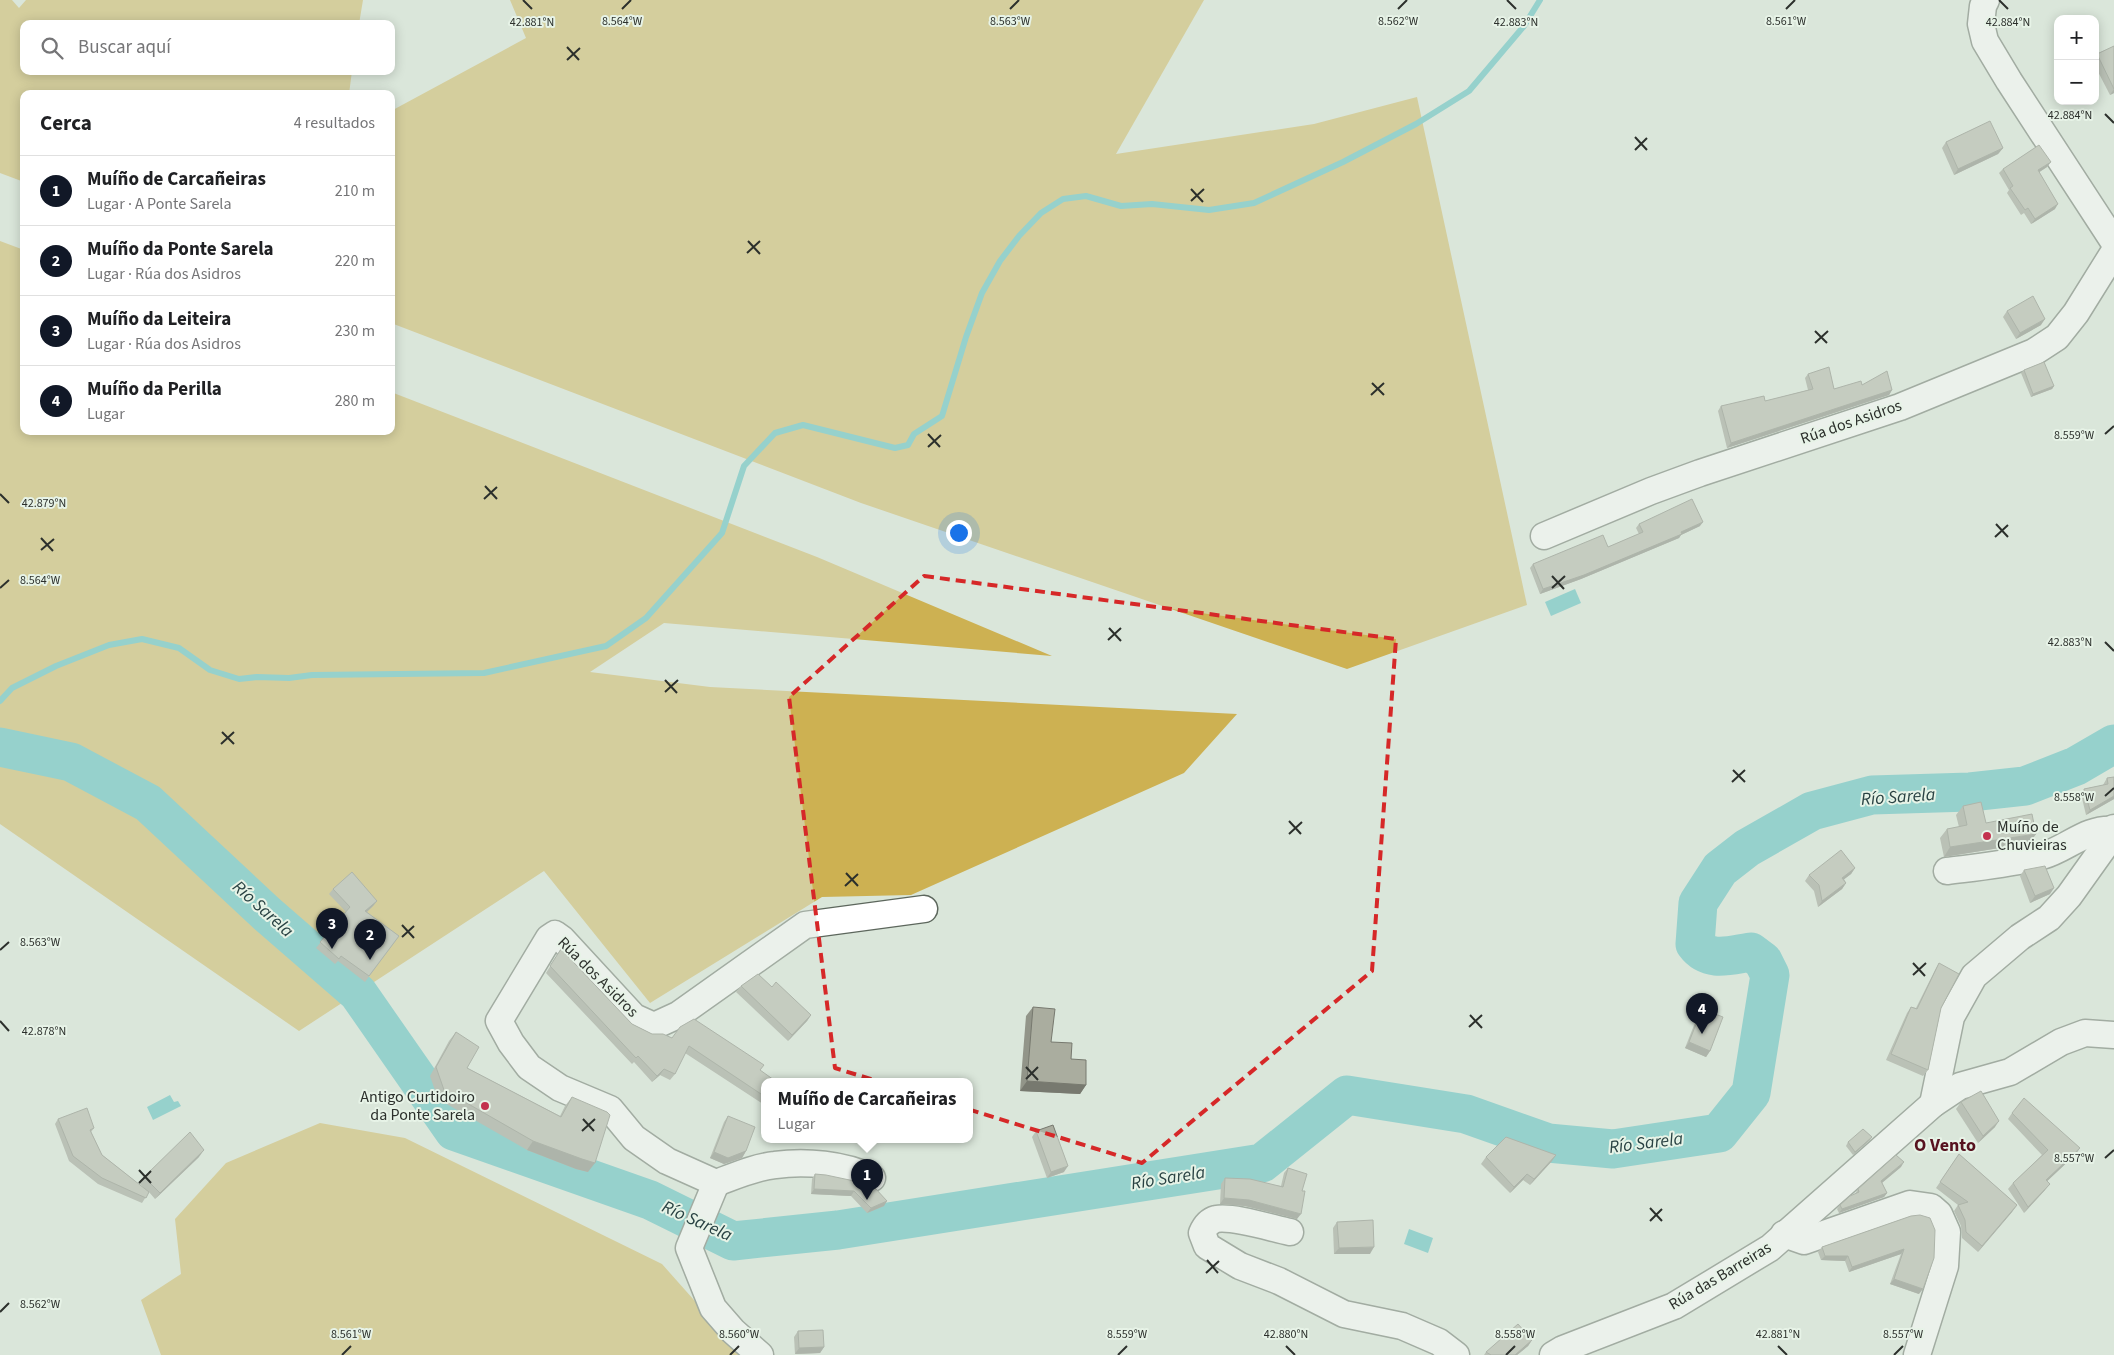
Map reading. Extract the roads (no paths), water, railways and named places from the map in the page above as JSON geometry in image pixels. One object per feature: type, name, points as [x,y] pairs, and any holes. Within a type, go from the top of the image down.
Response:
[{"type":"street","points":[[1986,0],[1983,6],[1981,24],[1985,41],[2114,242]]},
{"type":"street","name":"Rúa dos Asidros","points":[[1544,536],[1692,476],[1900,407],[2034,352],[2057,337],[2076,313],[2114,252]]},
{"type":"street","points":[[1947,871],[1992,866],[2045,855],[2094,831],[2114,830]]},
{"type":"street","points":[[1933,1104],[1951,1018],[1974,976],[2020,937],[2049,918],[2069,896],[2114,830]]},
{"type":"street","name":"Rúa dos Asidros","points":[[715,1187],[666,1161],[634,1138],[610,1109],[560,1088],[529,1067],[511,1043],[499,1022],[549,938],[555,934],[562,939],[634,1017],[654,1026],[678,1015],[806,925],[924,909]]},
{"type":"street","name":"Rúa das Barreiras","points":[[1553,1355],[1563,1349],[1674,1306],[1770,1248],[1933,1104],[1960,1086],[2010,1072],[2069,1039],[2085,1033],[2114,1035]]},
{"type":"street","points":[[760,1355],[733,1331],[713,1308],[689,1248],[690,1240],[715,1187],[773,1165],[798,1163],[822,1165],[859,1172],[872,1178]]},
{"type":"street","points":[[1784,1234],[1804,1241],[1910,1204],[1931,1207],[1938,1214],[1946,1232],[1945,1266],[1917,1355]]},
{"type":"street","points":[[1290,1232],[1230,1219],[1214,1219],[1206,1225],[1202,1233],[1207,1246],[1240,1266],[1279,1281],[1344,1314],[1402,1326],[1438,1342],[1456,1355]]},
{"type":"water","points":[[1575,589],[1581,603],[1551,616],[1545,602]]},
{"type":"water","points":[[170,1095],[174,1102],[178,1101],[181,1106],[153,1120],[147,1107]]},
{"type":"water","points":[[1409,1229],[1433,1238],[1428,1253],[1404,1244]]},
{"type":"waterway","points":[[0,701],[12,688],[56,666],[109,645],[142,639],[179,648],[210,670],[239,679],[257,677],[289,678],[312,675],[484,673],[606,646],[646,618],[722,533],[744,466],[775,433],[803,425],[895,448],[908,445],[914,434],[942,416],[966,337],[982,293],[1000,261],[1019,236],[1041,213],[1063,199],[1086,196],[1121,206],[1152,204],[1209,210],[1254,203],[1343,162],[1416,124],[1469,91],[1524,26],[1540,0]]},
{"type":"waterway","name":"Río Sarela","points":[[0,747],[71,762],[148,803],[267,914],[358,993],[454,1131],[650,1200],[733,1241],[838,1230],[1262,1163],[1347,1095],[1466,1114],[1548,1143],[1613,1149],[1719,1133],[1751,1093],[1770,975],[1763,961],[1751,952],[1728,956],[1713,956],[1707,954],[1695,944],[1698,903],[1720,869],[1747,848],[1812,811],[1872,795],[1970,792],[2025,786],[2076,766],[2114,744]]},
{"type":"place","name":"Muíño de Chuvieiras","points":[[1987,836]]},
{"type":"place","name":"Muíño da Leiteira","points":[[332,949]]},
{"type":"place","name":"Muíño da Ponte Sarela","points":[[370,960]]},
{"type":"place","name":"Muíño da Perilla","points":[[1702,1034]]},
{"type":"place","name":"Antigo Curtidoiro da Ponte Sarela","points":[[485,1106]]},
{"type":"place","name":"Muíño de Carcañeiras","points":[[867,1200]]},
{"type":"district","name":"O Vento","points":[[1945,1145]]}]
